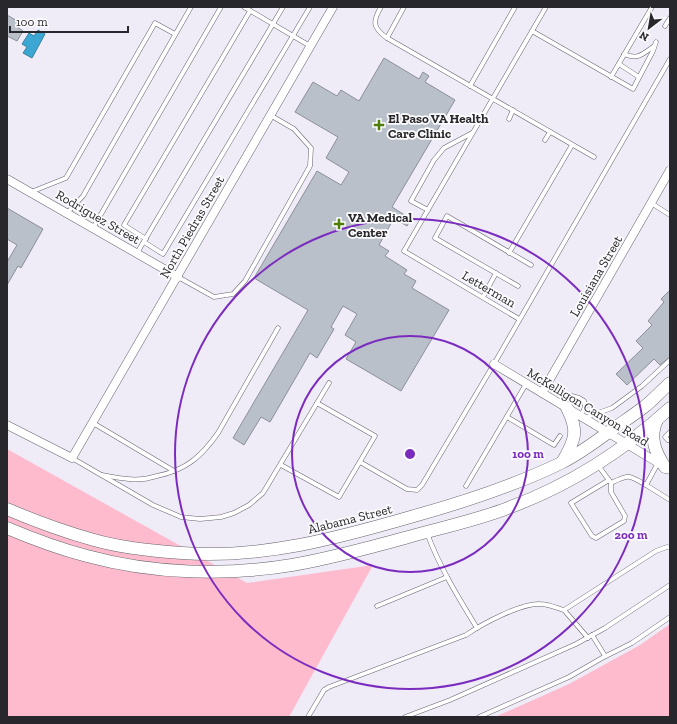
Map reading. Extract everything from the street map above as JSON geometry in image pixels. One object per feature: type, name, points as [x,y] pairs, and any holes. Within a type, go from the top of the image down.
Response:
[{"type":"main road","name":"Alabama Street","points":[[7,509],[72,534],[96,541],[127,547],[184,553],[225,554],[271,551],[304,545],[348,535],[447,507],[497,490],[537,474],[586,449],[645,407],[670,383]]},
{"type":"main road","points":[[562,462],[574,441],[575,432],[574,424],[564,406]]},
{"type":"main road","points":[[7,528],[37,540],[88,556],[132,565],[189,571],[240,571],[290,565],[326,558],[476,519],[532,499],[597,464],[626,444],[670,408]]},
{"type":"main road","points":[[657,420],[653,433],[653,441],[659,458],[665,467]]},
{"type":"main road","points":[[37,540],[44,534],[64,537],[72,534]]},
{"type":"street","name":"North Piedras Street","points":[[72,458],[178,277],[332,7]]},
{"type":"street","name":"Louisiana Street","points":[[542,393],[670,170]]},
{"type":"street","name":"Rodriguez Street","points":[[7,179],[178,277]]},
{"type":"street","name":"McKelligon Canyon Road","points":[[494,364],[665,467]]},
{"type":"street","points":[[7,425],[72,458]]},
{"type":"lane","points":[[67,213],[83,196],[191,7]]},
{"type":"lane","points":[[93,228],[221,7]]},
{"type":"lane","points":[[244,7],[310,46]]},
{"type":"lane","points":[[138,253],[283,7]]},
{"type":"lane","points":[[250,10],[124,226],[163,254],[310,7]]},
{"type":"lane","points":[[381,7],[376,15],[375,22],[379,32],[387,38],[594,157]]},
{"type":"lane","points":[[387,38],[404,7]]},
{"type":"lane","points":[[470,86],[515,7]]},
{"type":"lane","points":[[472,133],[444,148],[434,160],[411,201],[428,210],[546,7]]},
{"type":"lane","points":[[612,77],[652,7]]},
{"type":"lane","points":[[665,26],[670,18]]},
{"type":"lane","points":[[31,192],[66,178],[156,23],[175,34]]},
{"type":"lane","points":[[532,31],[633,89],[653,52],[655,44],[641,55],[632,57],[624,54]]},
{"type":"lane","points":[[519,319],[670,59]]},
{"type":"lane","points":[[619,64],[640,77]]},
{"type":"lane","points":[[509,119],[514,110]]},
{"type":"lane","points":[[178,277],[214,297],[233,294],[245,281],[310,166],[311,148],[294,129],[270,115]]},
{"type":"lane","points":[[545,140],[550,132]]},
{"type":"lane","points":[[509,253],[572,144]]},
{"type":"lane","points":[[651,203],[670,215]]},
{"type":"lane","name":"Letterman","points":[[360,462],[408,489],[416,490],[422,484],[494,364],[519,319],[404,251],[428,210]]},
{"type":"lane","points":[[518,286],[435,238],[447,216],[531,265]]},
{"type":"lane","points":[[483,297],[496,274]]},
{"type":"lane","points":[[100,475],[141,480],[181,469],[196,459],[208,447],[218,433],[278,328]]},
{"type":"lane","points":[[564,406],[572,396],[584,401],[585,407],[583,418],[612,408],[642,386],[670,360]]},
{"type":"lane","points":[[72,458],[153,505],[181,517],[200,519],[221,517],[249,505],[263,493],[329,383]]},
{"type":"lane","points":[[466,486],[526,384]]},
{"type":"lane","points":[[281,465],[339,498],[360,462],[375,436],[317,403]]},
{"type":"lane","points":[[507,417],[554,445],[560,436]]},
{"type":"lane","points":[[93,423],[174,471]]},
{"type":"lane","points":[[668,440],[665,437],[670,432]]},
{"type":"lane","points":[[597,464],[610,482],[611,492],[625,516],[624,521],[596,538],[592,536],[571,503],[610,482],[626,476],[632,476],[670,500]]},
{"type":"lane","points":[[646,485],[665,467]]},
{"type":"lane","points":[[426,532],[447,577],[477,628]]},
{"type":"lane","points":[[564,610],[656,551],[667,547],[670,548]]},
{"type":"lane","points":[[377,606],[447,577]]},
{"type":"lane","points":[[405,717],[478,688],[590,637],[670,585]]},
{"type":"lane","points":[[308,717],[324,690],[329,686],[466,635],[477,628],[524,607],[540,604],[564,610],[590,637],[605,656]]},
{"type":"lane","points":[[479,717],[569,677],[605,656],[632,643],[670,617]]},
{"type":"shaded area","points":[[7,449],[247,583],[373,565],[289,717],[7,717]]},
{"type":"shaded area","points":[[670,624],[670,717],[495,717],[569,684],[640,645]]},
{"type":"water","points":[[38,30],[45,34],[32,58],[23,53],[27,47],[22,44],[29,33],[34,36]]},
{"type":"building","points":[[7,15],[19,22],[16,26],[23,31],[17,41],[7,36]]},
{"type":"building","points":[[384,58],[419,79],[423,72],[429,76],[425,82],[455,100],[392,207],[411,219],[407,226],[394,218],[379,245],[389,251],[385,256],[407,270],[404,274],[416,281],[412,288],[449,310],[401,391],[346,359],[356,342],[345,335],[357,314],[343,306],[331,327],[334,329],[317,358],[310,353],[270,422],[261,417],[244,445],[233,438],[308,310],[254,278],[317,171],[341,185],[349,172],[326,158],[338,137],[295,112],[313,82],[337,96],[341,90],[359,101]]},
{"type":"building","points":[[7,208],[43,229],[21,268],[18,266],[7,285],[7,262],[17,245],[7,239]]},
{"type":"building","points":[[670,290],[670,357],[660,365],[654,359],[627,385],[616,374],[643,348],[636,341],[652,325],[648,321],[664,302],[661,299]]},
{"type":"place","name":"El Paso VA Health Care Clinic","points":[[379,125]]},
{"type":"place","name":"VA Medical Center","points":[[339,224]]}]
